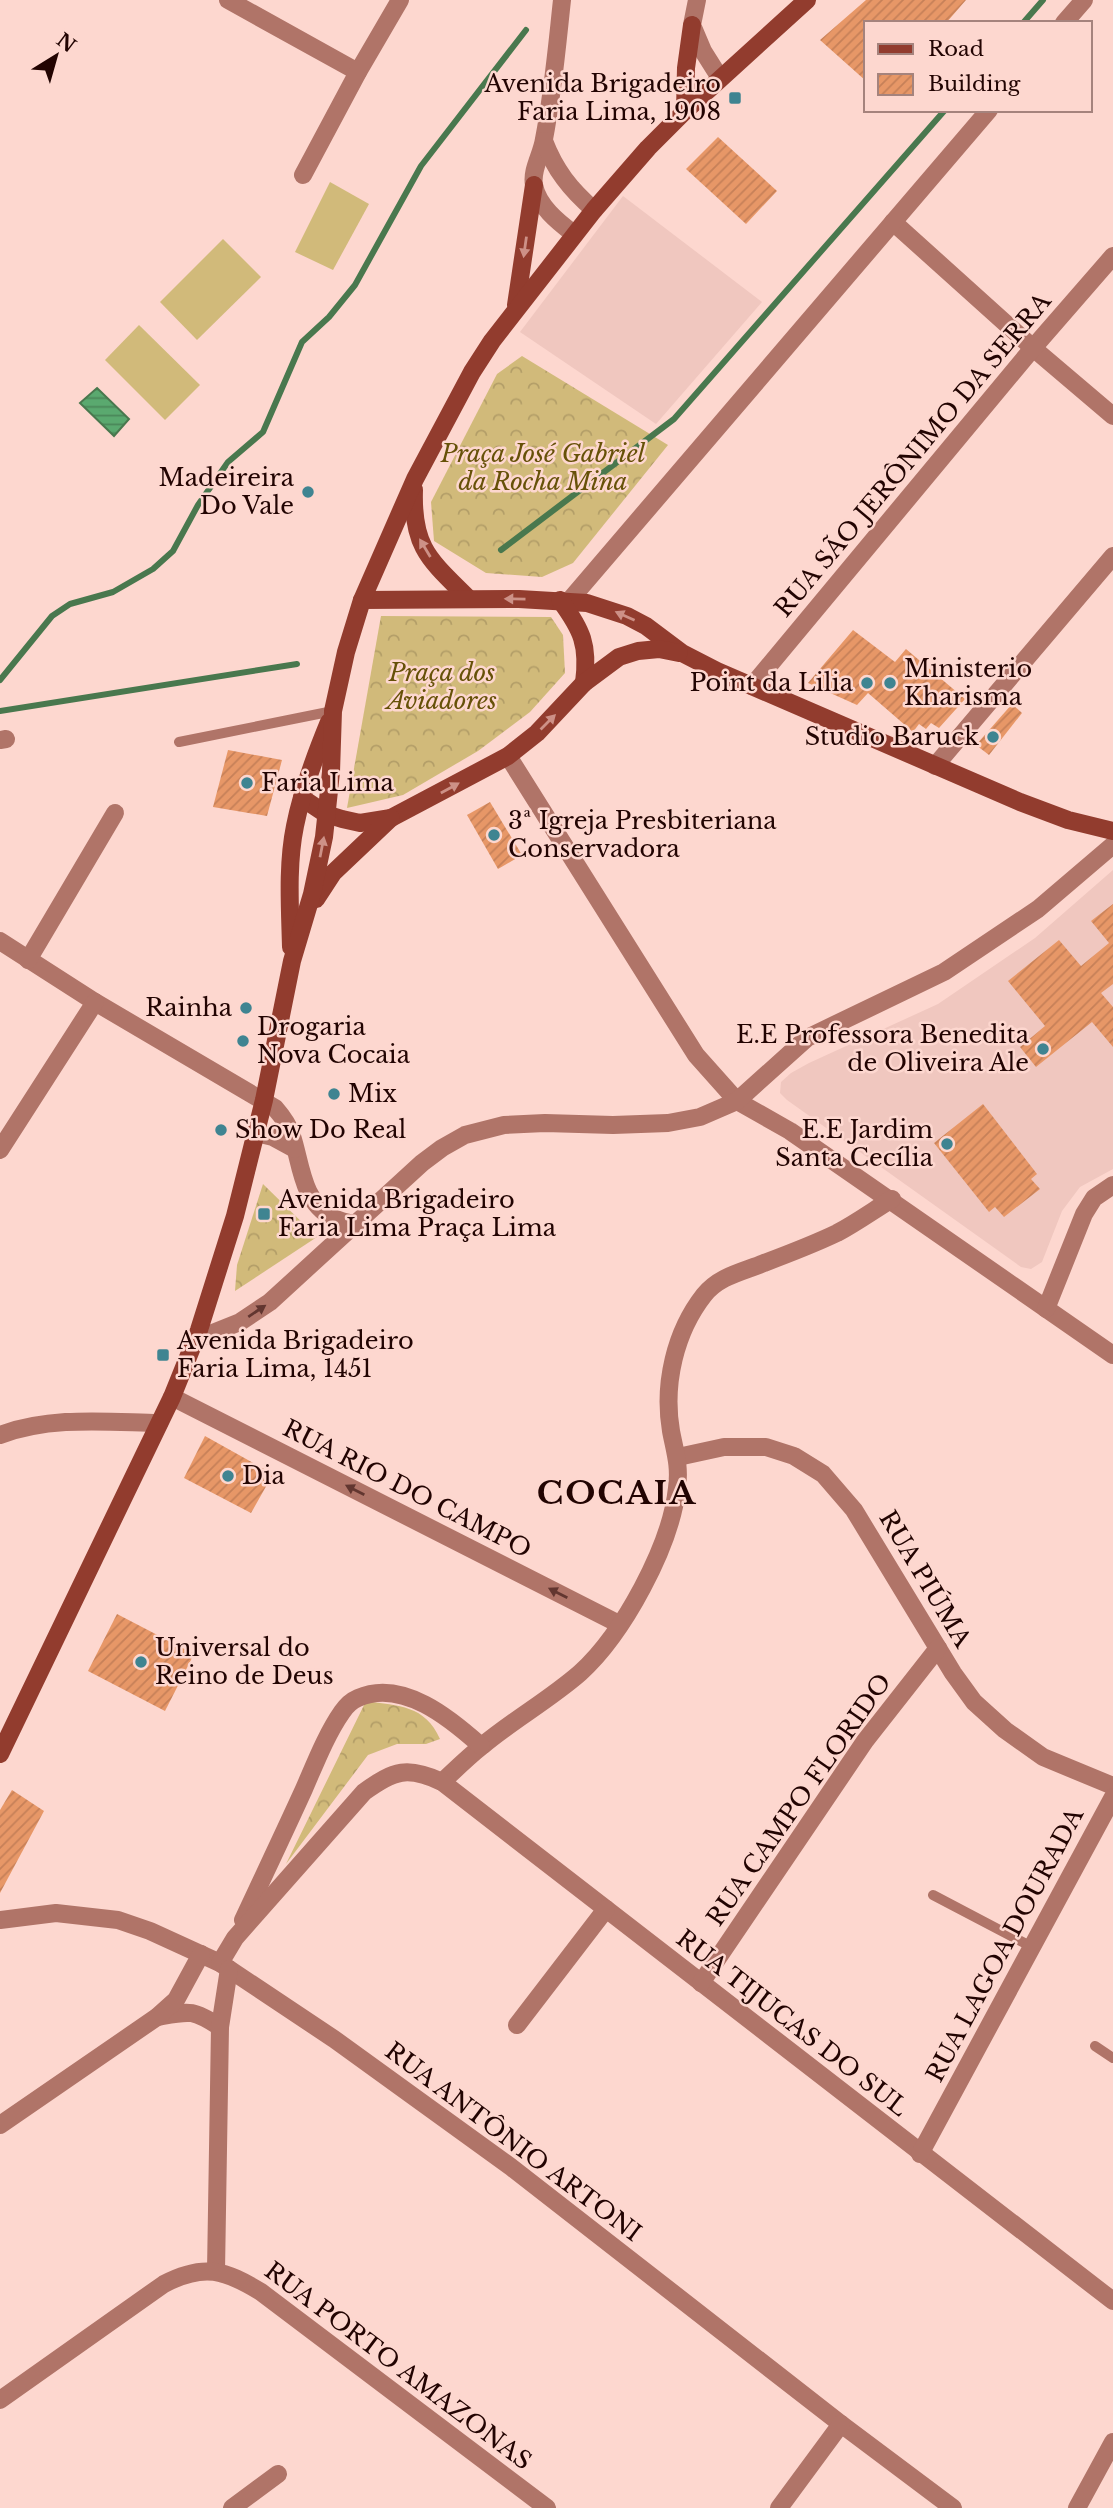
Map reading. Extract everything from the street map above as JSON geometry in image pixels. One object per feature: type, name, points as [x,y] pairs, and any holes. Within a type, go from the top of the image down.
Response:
[{"type":"main road","points":[[0,1754],[6,1724],[172,1397],[195,1340],[235,1216],[264,1100],[292,961],[324,837],[333,710],[346,652],[362,600],[415,480],[472,372],[516,308],[574,234],[639,157],[720,78],[807,0]]},
{"type":"main road","points":[[685,111],[686,68],[692,25]]},
{"type":"main road","points":[[516,308],[534,185]]},
{"type":"main road","points":[[415,480],[413,517],[419,541],[435,565],[469,599]]},
{"type":"main road","points":[[362,600],[564,600],[606,608],[646,626],[682,653],[752,686],[1056,816],[1113,831]]},
{"type":"main road","points":[[564,600],[584,639],[587,660],[584,683]]},
{"type":"main road","points":[[306,914],[333,873],[391,818],[508,756],[537,733],[584,683],[619,657],[638,650],[659,649],[682,653]]},
{"type":"main road","points":[[292,961],[289,890],[294,828],[311,765],[333,710]]},
{"type":"main road","points":[[303,798],[326,814],[360,823],[391,818]]},
{"type":"street","points":[[228,0],[358,72]]},
{"type":"street","points":[[303,175],[400,0]]},
{"type":"street","points":[[562,0],[544,141],[534,171],[534,185],[540,200],[550,213],[574,234]]},
{"type":"street","points":[[697,0],[692,25],[703,51],[720,78]]},
{"type":"street","points":[[1066,21],[1084,0]]},
{"type":"street","points":[[564,600],[987,112]]},
{"type":"street","points":[[544,141],[568,186],[594,210]]},
{"type":"street","points":[[893,222],[1113,416]]},
{"type":"street","name":"RUA SÃO JERÔNIMO DA SERRA","points":[[752,686],[1033,348],[1113,256]]},
{"type":"street","points":[[935,765],[1113,556]]},
{"type":"street","points":[[508,756],[696,1055],[737,1101],[790,1131],[892,1199],[1113,1355]]},
{"type":"street","points":[[28,960],[115,813]]},
{"type":"street","points":[[195,1340],[240,1322],[270,1302],[422,1163],[465,1135],[504,1125],[668,1123],[700,1117],[737,1101],[807,1038],[944,972],[1038,909],[1113,845]]},
{"type":"street","points":[[0,941],[95,1002],[275,1108],[284,1119],[296,1149],[302,1176],[318,1206],[330,1217],[353,1224]]},
{"type":"street","points":[[0,1150],[95,1002]]},
{"type":"street","points":[[256,1133],[296,1149]]},
{"type":"street","points":[[1046,1309],[1084,1214],[1094,1198],[1113,1185]]},
{"type":"street","points":[[442,1782],[481,1746],[580,1673],[601,1650],[636,1598],[654,1564],[670,1523],[677,1489],[678,1457],[671,1430],[670,1377],[677,1346],[705,1294],[721,1279],[838,1233],[892,1199]]},
{"type":"street","name":"RUA RIO DO CAMPO","points":[[172,1397],[619,1624]]},
{"type":"street","points":[[0,1435],[23,1426],[55,1422],[159,1423]]},
{"type":"street","name":"RUA PIÚMA","points":[[678,1457],[724,1447],[766,1447],[794,1456],[823,1475],[854,1510],[974,1702],[1005,1730],[1043,1757],[1113,1786]]},
{"type":"street","name":"RUA CAMPO FLORIDO","points":[[701,1983],[865,1741],[939,1648]]},
{"type":"street","points":[[0,2400],[164,2284],[182,2274],[200,2270],[216,2271],[220,2027],[224,1966],[317,1760],[341,1714],[357,1698],[390,1693],[405,1697],[455,1723],[481,1746]]},
{"type":"street","name":"RUA TIJUCAS DO SUL","points":[[235,1938],[364,1792],[396,1772],[426,1774],[442,1782],[1113,2301]]},
{"type":"street","name":"RUA LAGOA DOURADA","points":[[920,2154],[1113,1797]]},
{"type":"street","points":[[517,2025],[606,1909]]},
{"type":"street","name":"RUA ANTÔNIO ARTONI","points":[[0,1920],[56,1913],[108,1918],[150,1931],[224,1966],[334,2039],[511,2167],[953,2508]]},
{"type":"street","points":[[0,2125],[158,2017],[176,2000],[201,1954]]},
{"type":"street","points":[[158,2017],[188,2011],[197,2012],[220,2027]]},
{"type":"street","name":"RUA PORTO AMAZONAS","points":[[216,2271],[238,2278],[261,2292],[547,2508]]},
{"type":"street","points":[[779,2508],[841,2424]]},
{"type":"street","points":[[1077,2508],[1113,2442]]},
{"type":"street","points":[[232,2508],[278,2474]]},
{"type":"lane","points":[[179,742],[333,710]]},
{"type":"lane","points":[[933,1895],[1032,1947]]},
{"type":"lane","points":[[1095,2046],[1113,2058]]},
{"type":"shaded area","points":[[623,196],[762,302],[656,424],[520,332]]},
{"type":"shaded area","points":[[97,388],[129,419],[114,436],[80,403]]},
{"type":"shaded area","points":[[1113,870],[1113,1169],[1080,1187],[1062,1211],[1042,1262],[1031,1269],[1021,1267],[787,1100],[780,1093],[781,1082],[809,1063],[938,1004],[1035,938]]},
{"type":"green space","points":[[330,182],[369,204],[333,270],[295,252]]},
{"type":"green space","points":[[223,239],[261,277],[197,340],[160,302]]},
{"type":"green space","points":[[139,325],[200,385],[165,420],[105,360]]},
{"type":"green space","name":"Praça José Gabriel da Rocha Mina","points":[[522,356],[668,445],[573,563],[542,577],[486,573],[434,541],[431,502],[497,374]]},
{"type":"green space","name":"Praça dos Aviadores","points":[[381,616],[551,617],[563,635],[565,673],[530,712],[478,751],[403,795],[347,808]]},
{"type":"green space","points":[[263,1184],[317,1237],[235,1291],[237,1265]]},
{"type":"green space","points":[[366,1701],[400,1706],[419,1713],[427,1719],[440,1739],[426,1744],[397,1744],[368,1755],[286,1864]]},
{"type":"building","points":[[866,0],[966,0],[948,21],[864,21],[864,79],[820,40]]},
{"type":"building","points":[[718,137],[777,191],[746,224],[686,169]]},
{"type":"building","points":[[853,630],[895,662],[906,649],[965,699],[939,728],[931,723],[926,729],[919,724],[913,732],[868,693],[857,705],[808,683]]},
{"type":"building","points":[[1012,704],[1022,713],[989,755],[976,745]]},
{"type":"building","name":"Faria Lima","points":[[228,750],[282,760],[267,816],[213,807]]},
{"type":"building","name":"3ª Igreja Presbiteriana Conservadora","points":[[490,802],[522,855],[498,869],[467,815]]},
{"type":"building","points":[[1113,904],[1113,984],[1101,993],[1113,1007],[1113,1047],[1092,1022],[1036,1067],[1020,1047],[1045,1026],[1008,981],[1059,940],[1081,966],[1109,943],[1091,921]]},
{"type":"building","points":[[983,1104],[1037,1174],[1031,1179],[1040,1189],[1004,1217],[995,1207],[989,1212],[934,1143]]},
{"type":"building","name":"Dia","points":[[205,1436],[273,1474],[251,1513],[184,1478]]},
{"type":"building","name":"Universal do Reino de Deus","points":[[117,1614],[194,1654],[165,1711],[88,1671]]},
{"type":"building","points":[[12,1790],[44,1811],[0,1893],[0,1810]]},
{"type":"waterway","points":[[1025,21],[1043,0]]},
{"type":"waterway","points":[[0,680],[52,616],[70,604],[113,592],[153,569],[173,551],[198,505],[228,462],[263,432],[302,342],[329,317],[355,285],[421,166],[526,30]]},
{"type":"waterway","points":[[501,550],[674,419],[943,112]]},
{"type":"waterway","points":[[0,711],[297,664]]},
{"type":"place","name":"Avenida Brigadeiro Faria Lima, 1908","points":[[735,98]]},
{"type":"place","name":"Madeireira Do Vale","points":[[308,492]]},
{"type":"place","name":"Point da Lilia","points":[[867,683]]},
{"type":"place","name":"Ministerio Kharisma","points":[[890,683]]},
{"type":"place","name":"Studio Baruck","points":[[993,737]]},
{"type":"place","name":"Faria Lima","points":[[247,783]]},
{"type":"place","name":"3ª Igreja Presbiteriana Conservadora","points":[[494,835]]},
{"type":"place","name":"Rainha","points":[[246,1008]]},
{"type":"place","name":"Drogaria Nova Cocaia","points":[[243,1041]]},
{"type":"place","name":"E.E Professora Benedita de Oliveira Ale","points":[[1043,1049]]},
{"type":"place","name":"Mix","points":[[334,1094]]},
{"type":"place","name":"Show Do Real","points":[[221,1130]]},
{"type":"place","name":"E.E Jardim Santa Cecília","points":[[947,1144]]},
{"type":"place","name":"Avenida Brigadeiro Faria Lima Praça Lima","points":[[264,1214]]},
{"type":"place","name":"Avenida Brigadeiro Faria Lima, 1451","points":[[163,1355]]},
{"type":"place","name":"Dia","points":[[228,1476]]},
{"type":"place","name":"Universal do Reino de Deus","points":[[141,1662]]},
{"type":"district","name":"COCAIA","points":[[617,1493]]}]
